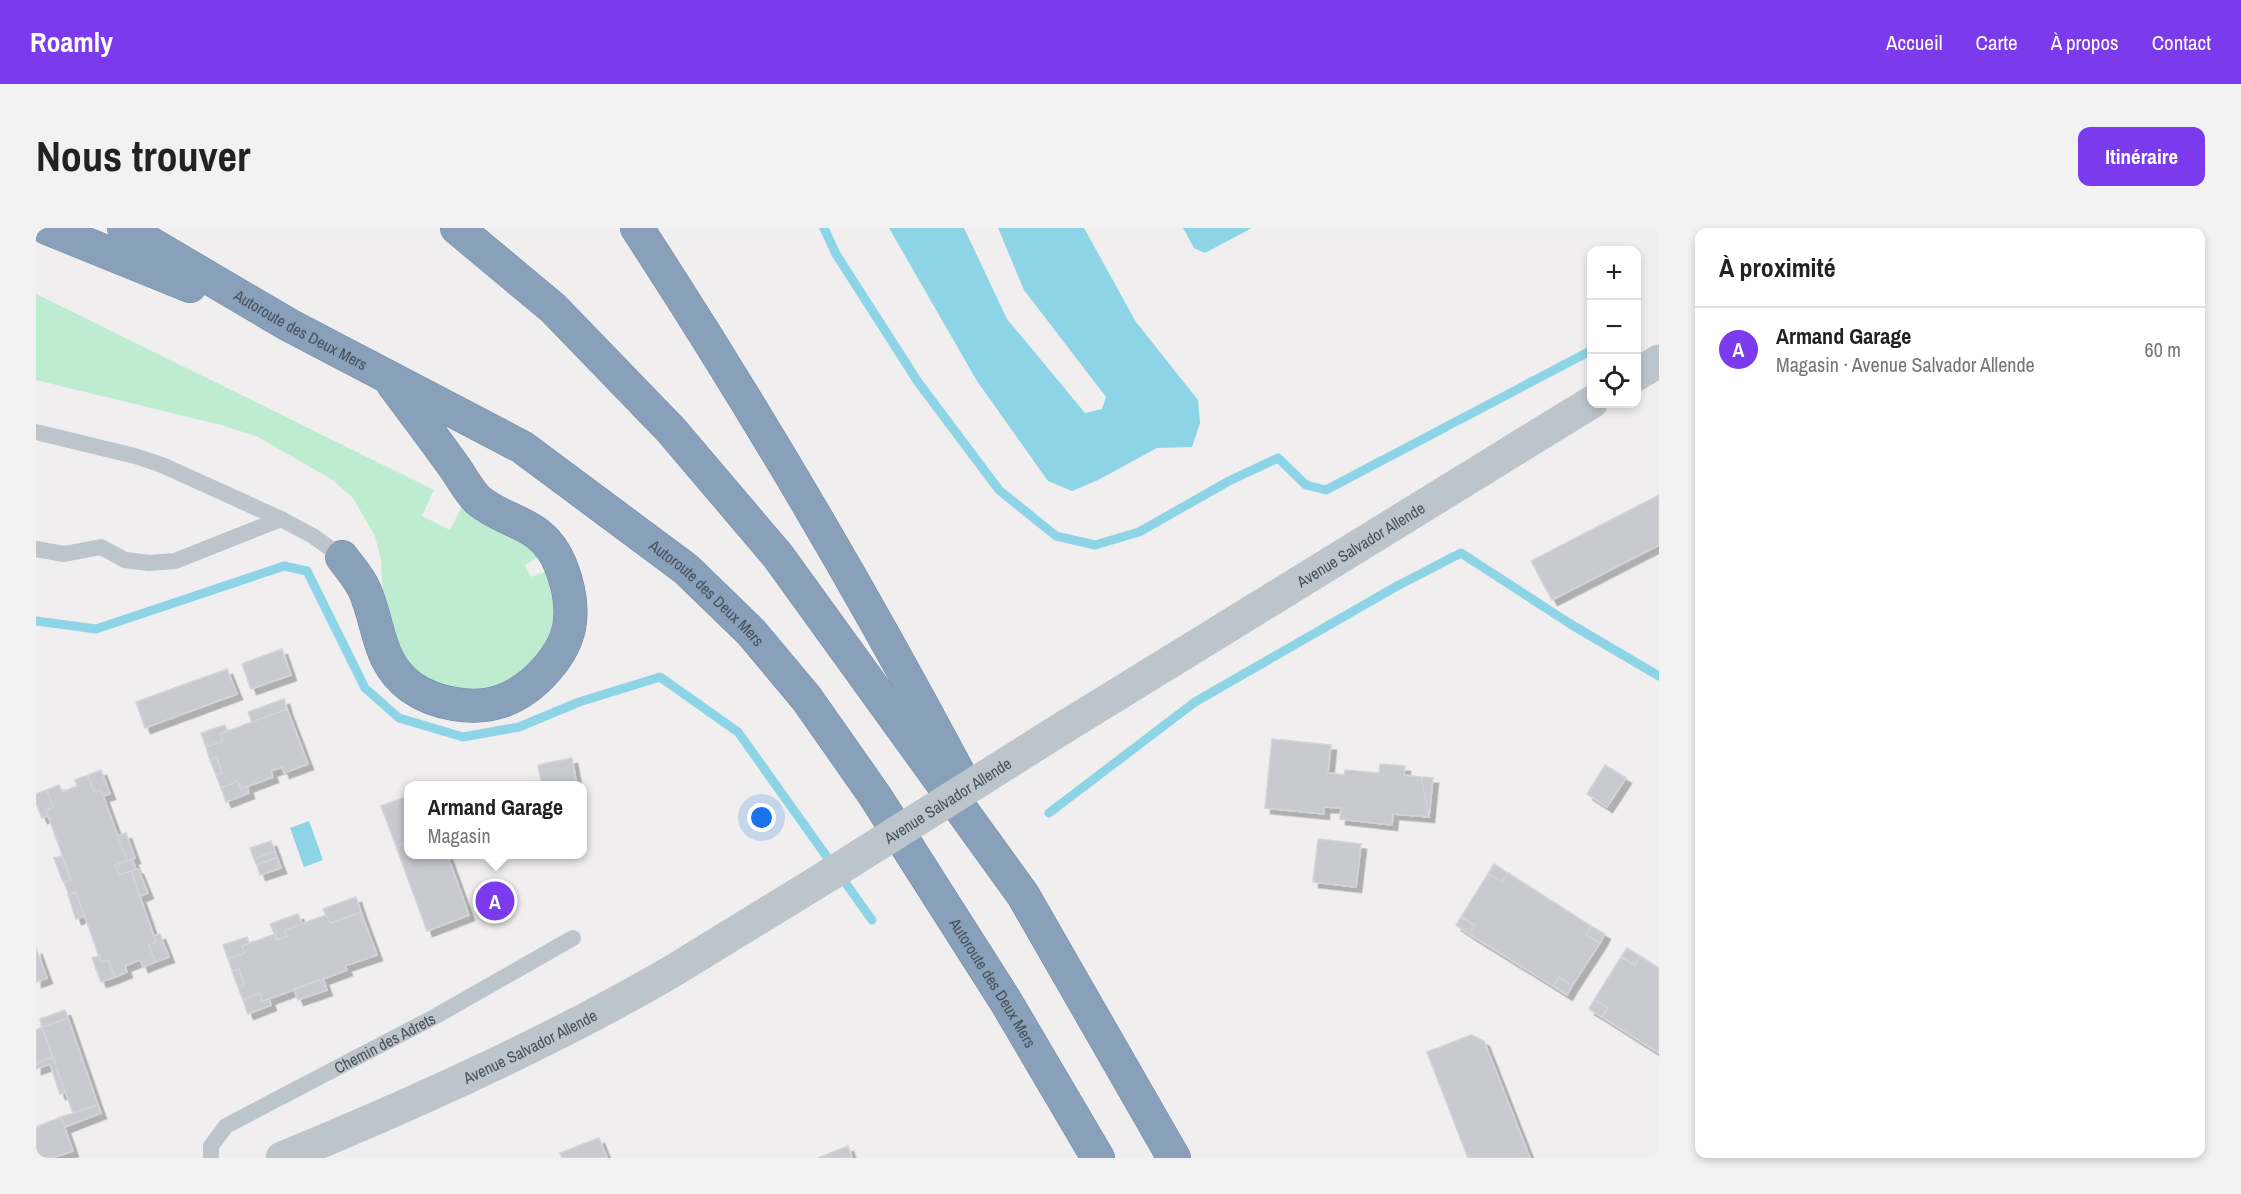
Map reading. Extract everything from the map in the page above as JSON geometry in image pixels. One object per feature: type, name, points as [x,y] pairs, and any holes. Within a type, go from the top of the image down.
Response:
[{"type":"highway","name":"Autoroute des Deux Mers","points":[[47,228],[117,241],[290,325],[522,447],[686,569],[751,632],[807,699],[875,796],[1005,1000],[1098,1158]]},
{"type":"highway","points":[[457,228],[553,308],[671,430],[778,556],[1023,895]]},
{"type":"highway","points":[[637,228],[706,333],[838,555],[909,679],[1023,895],[1174,1158]]},
{"type":"highway","points":[[36,249],[117,241]]},
{"type":"highway","points":[[342,557],[365,590],[377,636],[393,671],[411,687],[429,698],[455,704],[477,705],[502,701],[519,692],[548,666],[562,648],[568,630],[571,605],[567,582],[550,546],[534,530],[479,501],[389,377]]},
{"type":"street","points":[[1641,372],[1659,361]]},
{"type":"street","name":"Avenue Salvador Allende","points":[[282,1158],[379,1118],[542,1040],[669,972],[1587,405]]},
{"type":"lane","points":[[36,432],[162,465],[281,519],[313,536],[342,557]]},
{"type":"lane","points":[[36,549],[64,554],[101,547],[125,560],[149,563],[175,561],[281,519]]},
{"type":"lane","name":"Chemin des Adrets","points":[[211,1158],[211,1146],[226,1126],[436,1016],[573,938]]},
{"type":"green space","points":[[36,294],[434,490],[422,516],[450,530],[462,506],[529,546],[538,557],[525,565],[531,577],[547,571],[553,599],[554,616],[550,634],[542,650],[517,676],[485,690],[467,692],[450,690],[433,683],[406,666],[383,599],[381,560],[375,536],[353,498],[331,479],[258,437],[221,425],[36,380]]},
{"type":"water","points":[[889,228],[964,228],[1007,319],[1085,413],[1102,409],[1106,397],[1024,290],[998,228],[1084,228],[1136,322],[1198,400],[1200,423],[1192,447],[1157,448],[1098,480],[1072,491],[1048,481],[977,381]]},
{"type":"water","points":[[1183,228],[1252,228],[1205,253],[1194,248]]},
{"type":"water","points":[[309,821],[323,860],[304,867],[290,828]]},
{"type":"building","points":[[1659,495],[1659,545],[1552,600],[1531,561]]},
{"type":"building","points":[[282,649],[291,675],[251,689],[242,664]]},
{"type":"building","points":[[227,669],[237,694],[145,728],[136,702]]},
{"type":"building","points":[[284,699],[287,709],[252,722],[248,712]]},
{"type":"building","points":[[287,709],[308,764],[284,773],[282,767],[271,771],[273,777],[241,789],[238,781],[221,788],[216,775],[222,773],[217,757],[210,760],[206,747],[223,741],[220,734]]},
{"type":"building","points":[[225,725],[227,731],[220,734],[223,741],[206,747],[201,733]]},
{"type":"building","points":[[1272,739],[1331,745],[1328,773],[1344,775],[1345,770],[1379,773],[1380,764],[1405,766],[1404,775],[1421,777],[1429,817],[1393,814],[1392,825],[1340,819],[1341,808],[1324,807],[1324,814],[1265,808]]},
{"type":"building","points":[[217,757],[222,773],[216,775],[210,760]]},
{"type":"building","points":[[572,758],[576,780],[541,781],[538,765]]},
{"type":"building","points":[[1605,765],[1626,778],[1607,807],[1587,794]]},
{"type":"building","points":[[101,770],[110,794],[103,796],[101,790],[94,792],[88,775]]},
{"type":"building","points":[[88,775],[94,792],[101,790],[127,861],[115,865],[119,875],[131,871],[156,942],[149,945],[155,962],[143,967],[140,960],[125,966],[127,972],[115,977],[108,960],[101,962],[76,892],[69,895],[64,882],[71,880],[46,810],[53,807],[47,790],[59,785],[62,792],[77,786],[75,780]]},
{"type":"building","points":[[1421,777],[1433,778],[1429,817]]},
{"type":"building","points":[[238,781],[241,789],[247,786],[249,793],[226,802],[221,788]]},
{"type":"building","points":[[47,790],[53,807],[46,810],[48,816],[42,818],[36,803],[36,794]]},
{"type":"building","points":[[404,797],[404,843],[396,846],[381,806]]},
{"type":"building","points":[[126,833],[135,858],[127,861],[118,836]]},
{"type":"building","points":[[1318,839],[1361,844],[1356,887],[1313,882]]},
{"type":"building","points":[[271,841],[275,851],[254,859],[250,848]]},
{"type":"building","points":[[404,843],[404,859],[449,859],[469,915],[427,931],[396,846]]},
{"type":"building","points":[[275,851],[277,857],[257,865],[254,859]]},
{"type":"building","points":[[62,856],[71,880],[63,882],[54,858]]},
{"type":"building","points":[[277,857],[281,868],[260,875],[257,865]]},
{"type":"building","points":[[132,859],[136,869],[119,875],[115,865]]},
{"type":"building","points":[[1494,864],[1508,873],[1502,882],[1488,874]]},
{"type":"building","points":[[138,869],[148,893],[140,896],[131,871]]},
{"type":"building","points":[[1508,873],[1591,926],[1586,935],[1600,943],[1572,986],[1559,977],[1553,986],[1469,934],[1475,925],[1461,917],[1488,874],[1502,882]]},
{"type":"building","points":[[76,892],[84,916],[76,919],[68,895]]},
{"type":"building","points":[[356,897],[361,912],[330,923],[323,909]]},
{"type":"building","points":[[361,912],[377,955],[345,966],[347,970],[269,999],[262,1001],[260,993],[243,1000],[238,987],[244,985],[239,969],[232,971],[228,959],[245,953],[242,946],[275,934],[277,940],[287,936],[285,930],[326,915],[330,923]]},
{"type":"building","points":[[298,914],[302,924],[285,930],[287,936],[277,940],[270,924]]},
{"type":"building","points":[[1461,917],[1475,925],[1469,934],[1456,925]]},
{"type":"building","points":[[1591,926],[1605,934],[1600,943],[1586,935]]},
{"type":"building","points":[[160,934],[169,957],[155,962],[149,945],[156,942],[154,936]]},
{"type":"building","points":[[247,937],[249,943],[242,946],[245,953],[228,959],[223,945]]},
{"type":"building","points":[[36,948],[47,978],[36,982]]},
{"type":"building","points":[[1627,948],[1640,956],[1635,965],[1621,957]]},
{"type":"building","points":[[99,956],[101,962],[108,960],[115,977],[101,982],[92,958]]},
{"type":"building","points":[[1640,956],[1659,968],[1659,1053],[1602,1017],[1608,1008],[1594,1000],[1621,957],[1635,965]]},
{"type":"building","points":[[239,969],[244,985],[238,987],[232,971]]},
{"type":"building","points":[[1559,977],[1572,986],[1567,995],[1553,986]]},
{"type":"building","points":[[323,979],[327,990],[298,1000],[294,989]]},
{"type":"building","points":[[260,993],[262,1001],[269,999],[271,1005],[248,1014],[243,1000]]},
{"type":"building","points":[[1594,1000],[1608,1008],[1602,1017],[1589,1009]]},
{"type":"building","points":[[65,1010],[68,1018],[42,1027],[40,1019]]},
{"type":"building","points":[[68,1018],[98,1105],[73,1113],[42,1027]]},
{"type":"building","points":[[42,1027],[53,1057],[36,1063],[36,1030]]},
{"type":"building","points":[[1471,1035],[1484,1041],[1530,1158],[1468,1158],[1427,1052]]},
{"type":"building","points":[[53,1057],[65,1093],[60,1094],[50,1064],[36,1069],[36,1063]]},
{"type":"building","points":[[98,1105],[101,1113],[65,1127],[61,1117]]},
{"type":"building","points":[[61,1117],[73,1151],[52,1158],[36,1158],[36,1127]]},
{"type":"building","points":[[599,1138],[607,1158],[562,1158],[560,1153]]},
{"type":"building","points":[[848,1146],[852,1158],[818,1158]]},
{"type":"waterway","points":[[824,228],[836,254],[918,382],[999,490],[1056,536],[1095,545],[1139,532],[1229,481],[1278,458],[1306,485],[1326,490],[1587,353]]},
{"type":"waterway","points":[[1049,813],[1195,702],[1397,586],[1461,553],[1572,625],[1659,676]]},
{"type":"waterway","points":[[36,621],[96,629],[284,566],[307,571],[365,688],[399,718],[463,737],[519,727],[579,702],[660,677],[738,732],[872,920]]},
{"type":"place","name":"Armand Garage","points":[[495,901]]}]
